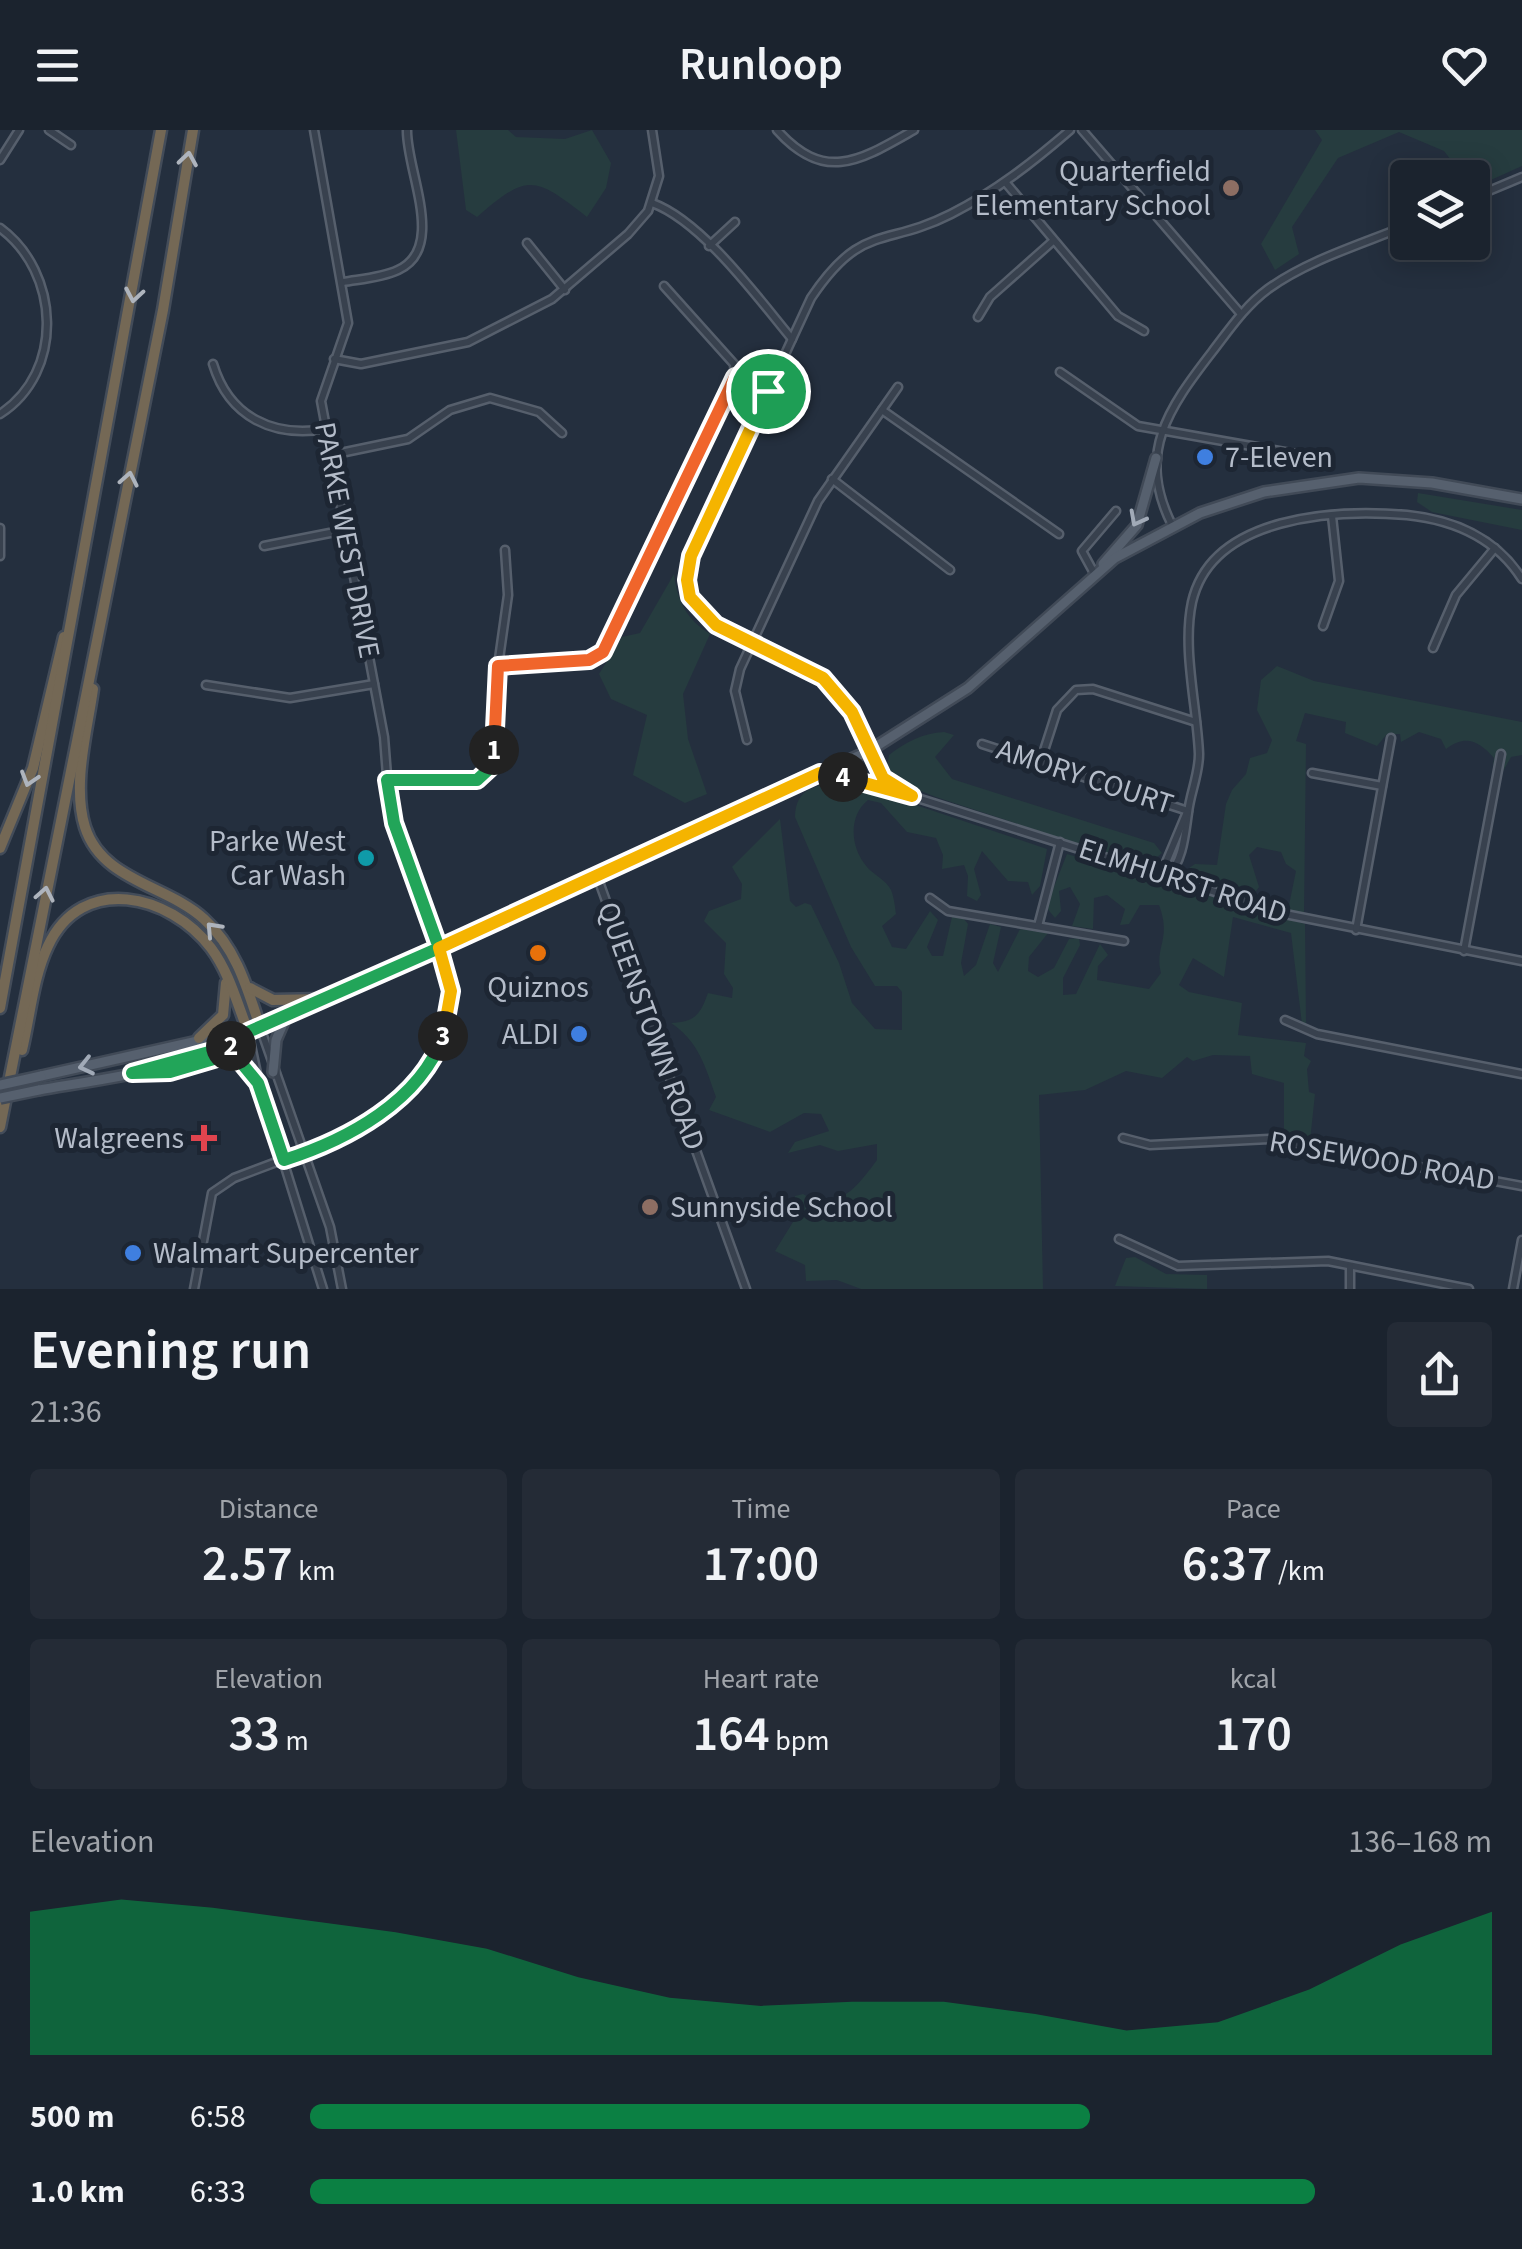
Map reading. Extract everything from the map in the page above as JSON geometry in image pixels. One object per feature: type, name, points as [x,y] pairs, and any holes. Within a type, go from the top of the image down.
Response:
[{"type":"highway","points":[[0,1008],[162,130]]},
{"type":"highway","points":[[0,1130],[163,310],[193,130]]},
{"type":"highway","points":[[0,848],[16,818],[40,742],[99,480]]},
{"type":"highway","points":[[110,574],[82,771],[84,826],[112,866],[177,899],[226,944],[260,1027]]},
{"type":"highway","points":[[0,1130],[44,955],[56,932],[77,912],[114,898],[153,903],[196,932],[224,967],[248,1032]]},
{"type":"highway","points":[[199,1038],[213,1027],[226,1008],[224,967]]},
{"type":"highway","points":[[245,984],[273,1000],[325,999]]},
{"type":"main road","points":[[0,1085],[199,1038],[248,1032],[869,751],[968,688],[1097,571],[1141,516],[1156,458]]},
{"type":"main road","points":[[1097,571],[1172,525],[1264,492],[1337,479],[1419,482],[1522,499]]},
{"type":"main road","points":[[820,773],[912,796]]},
{"type":"main road","points":[[273,1072],[275,1043],[286,1016]]},
{"type":"main road","points":[[0,1098],[132,1073],[236,1044],[248,1032]]},
{"type":"main road","points":[[132,1073],[170,1072],[224,1056],[239,1060],[258,1083]]},
{"type":"street","points":[[0,160],[19,130]]},
{"type":"street","points":[[49,130],[71,145]]},
{"type":"street","name":"PARKE WEST DRIVE","points":[[194,1289],[212,1194],[234,1178],[304,1154],[395,1102],[430,1062],[448,1020],[451,991],[394,823],[374,684],[321,400],[348,323],[314,130]]},
{"type":"street","points":[[343,282],[400,270],[419,251],[422,230],[407,130]]},
{"type":"street","points":[[334,359],[361,364],[468,342],[522,318],[565,290],[638,225],[652,203],[660,164],[652,130]]},
{"type":"street","points":[[777,130],[797,150],[832,163],[860,160],[914,130]]},
{"type":"street","points":[[735,377],[768,391],[811,298],[851,252],[884,234],[948,216],[1006,183],[1070,130]]},
{"type":"street","points":[[1082,130],[1242,314]]},
{"type":"street","points":[[1490,190],[1522,177]]},
{"type":"street","points":[[1006,183],[1118,316],[1144,332]]},
{"type":"street","points":[[652,203],[684,220],[792,339]]},
{"type":"street","points":[[709,246],[735,222]]},
{"type":"street","points":[[0,228],[28,252],[42,279],[48,310],[31,387],[0,414]]},
{"type":"street","points":[[1172,525],[1158,493],[1156,458],[1161,429],[1192,379],[1242,314],[1268,289],[1306,268],[1390,233]]},
{"type":"street","points":[[978,317],[990,297],[1053,241]]},
{"type":"street","points":[[526,243],[565,290]]},
{"type":"street","points":[[498,666],[589,660],[609,646],[735,377],[734,364],[664,286]]},
{"type":"street","points":[[213,364],[226,395],[254,421],[291,432],[326,429]]},
{"type":"street","points":[[1060,372],[1127,422],[1319,458]]},
{"type":"street","points":[[747,740],[735,692],[753,642],[810,517],[832,479],[898,387]]},
{"type":"street","name":"ELMHURST ROAD","points":[[768,391],[691,556],[687,580],[693,603],[716,625],[808,668],[835,690],[852,712],[883,778],[912,796],[1285,914],[1522,961]]},
{"type":"street","points":[[330,455],[408,439],[450,410],[490,398],[539,412],[562,433]]},
{"type":"street","points":[[882,410],[1059,534]]},
{"type":"street","points":[[832,479],[950,570]]},
{"type":"street","points":[[1097,571],[1082,551],[1116,510]]},
{"type":"street","points":[[1166,876],[1174,870],[1198,775],[1190,613],[1206,570],[1225,549],[1248,536],[1332,516],[1387,514],[1438,520],[1468,530],[1495,548],[1522,579]]},
{"type":"street","points":[[1323,626],[1339,581],[1332,516]]},
{"type":"street","points":[[0,528],[0,556]]},
{"type":"street","points":[[264,546],[344,530]]},
{"type":"street","points":[[1433,648],[1461,588],[1495,548]]},
{"type":"street","points":[[387,780],[477,780],[493,759],[498,666],[508,595],[506,550]]},
{"type":"street","points":[[206,684],[290,698],[374,684]]},
{"type":"street","points":[[1040,762],[1056,710],[1076,690],[1094,690],[1196,722]]},
{"type":"street","points":[[1356,930],[1391,738]]},
{"type":"street","name":"AMORY COURT","points":[[982,744],[1188,810]]},
{"type":"street","points":[[1464,950],[1501,754]]},
{"type":"street","points":[[1312,772],[1382,786]]},
{"type":"street","points":[[1038,926],[1060,842]]},
{"type":"street","name":"QUEENSTOWN ROAD","points":[[597,876],[746,1289]]},
{"type":"street","points":[[930,898],[948,911],[1124,941]]},
{"type":"street","points":[[1284,1020],[1316,1034],[1522,1074]]},
{"type":"street","points":[[260,1027],[330,1227],[342,1289]]},
{"type":"street","points":[[248,1032],[258,1083],[323,1289]]},
{"type":"street","name":"ROSEWOOD ROAD","points":[[1123,1138],[1150,1145],[1269,1140],[1522,1186]]},
{"type":"street","points":[[1119,1239],[1178,1266],[1318,1261],[1469,1289]]},
{"type":"street","points":[[1513,1289],[1522,1240]]},
{"type":"street","points":[[1350,1267],[1350,1289]]},
{"type":"green space","points":[[456,130],[508,130],[516,137],[565,139],[592,130],[611,163],[606,188],[587,217],[555,194],[531,185],[508,193],[477,217],[466,210]]},
{"type":"green space","points":[[1315,130],[1522,130],[1522,166],[1490,180],[1490,160],[1451,160],[1444,151],[1399,132],[1338,158],[1292,227],[1299,254],[1275,270],[1261,244],[1322,140]]},
{"type":"green space","points":[[1418,493],[1522,510],[1522,530],[1432,512],[1417,502]]},
{"type":"green space","points":[[674,574],[684,609],[710,634],[683,694],[688,739],[707,794],[685,803],[633,775],[647,715],[611,699],[599,674],[622,637],[640,633]]},
{"type":"green space","points":[[1277,666],[1314,681],[1522,722],[1522,755],[1511,757],[1502,773],[1493,767],[1494,758],[1472,742],[1460,742],[1446,749],[1441,739],[1419,732],[1401,742],[1400,734],[1387,734],[1377,746],[1345,733],[1346,722],[1305,713],[1296,741],[1306,744],[1304,915],[1288,910],[1296,871],[1286,864],[1281,852],[1257,847],[1249,855],[1259,887],[1251,898],[1188,878],[1189,868],[1195,864],[1217,865],[1226,804],[1232,790],[1246,774],[1250,758],[1267,753],[1272,740],[1257,710],[1261,680]]},
{"type":"green space","points":[[944,732],[954,735],[935,757],[952,779],[1154,843],[1162,853],[1149,864],[1139,864],[936,797],[903,784],[887,766],[889,755],[902,746],[922,736]]},
{"type":"green space","points":[[844,781],[1047,849],[1040,886],[1032,895],[1028,882],[1008,881],[982,851],[974,869],[981,895],[977,901],[967,896],[964,865],[942,869],[943,855],[936,838],[907,832],[881,803],[868,800],[862,807],[854,823],[855,842],[861,859],[892,893],[896,914],[882,926],[892,947],[906,949],[930,911],[938,920],[927,947],[932,956],[943,956],[952,917],[963,918],[968,924],[961,963],[964,976],[976,965],[990,924],[1001,927],[993,963],[998,972],[1020,929],[1048,933],[1029,957],[1028,971],[1038,977],[1054,968],[1069,939],[1079,938],[1080,945],[1063,978],[1063,995],[1076,994],[1100,944],[1108,955],[1098,966],[1097,980],[1149,989],[1161,973],[1164,926],[1159,905],[1140,905],[1129,924],[1120,925],[1125,909],[1107,895],[1094,898],[1093,929],[1072,926],[1080,904],[1070,887],[1059,891],[1061,911],[1055,918],[1046,907],[1067,854],[1305,924],[1306,1023],[1302,1024],[1291,933],[1233,917],[1224,977],[1193,958],[1179,985],[1189,992],[1242,1003],[1238,1035],[1306,1043],[1304,1056],[1311,1061],[1307,1069],[1309,1092],[1315,1094],[1310,1141],[1284,1134],[1284,1083],[1252,1074],[1250,1056],[1213,1055],[1193,1061],[1187,1057],[1162,1078],[1126,1071],[1085,1090],[1039,1095],[1043,1289],[861,1289],[837,1280],[806,1281],[805,1265],[775,1251],[793,1222],[795,1196],[803,1194],[826,1201],[845,1195],[877,1160],[877,1144],[838,1151],[820,1145],[788,1153],[795,1142],[829,1131],[821,1114],[804,1113],[770,1132],[709,1110],[716,1097],[704,1065],[688,1038],[671,1023],[696,1016],[708,993],[732,998],[733,988],[724,974],[726,943],[704,921],[709,911],[741,899],[742,884],[732,867],[780,819],[790,901],[796,907],[811,905],[839,963],[852,1003],[875,1029],[902,1030],[902,992],[897,986],[875,986],[851,947],[795,817],[804,793]]},
{"type":"green space","points":[[1135,1257],[1166,1274],[1207,1275],[1207,1289],[1115,1286],[1126,1258]]},
{"type":"place","name":"Quarterfield Elementary School","points":[[1231,188]]},
{"type":"place","name":"7-Eleven","points":[[1205,457]]},
{"type":"place","name":"Parke West Car Wash","points":[[366,858]]},
{"type":"place","name":"Quiznos","points":[[538,953]]},
{"type":"place","name":"ALDI","points":[[579,1034]]},
{"type":"place","name":"Walgreens","points":[[204,1138]]},
{"type":"place","name":"Sunnyside School","points":[[650,1207]]},
{"type":"place","name":"Walmart Supercenter","points":[[133,1253]]},
{"type":"route","points":[[768,391],[691,556],[687,580],[690,597],[697,610],[716,625],[823,678],[852,712],[883,778],[912,796],[820,773],[439,948],[451,991],[448,1020],[441,1042],[417,1082],[364,1123],[304,1154],[284,1160],[258,1083],[239,1060],[224,1056],[170,1072],[132,1073],[236,1044],[248,1032],[439,948],[394,823],[387,780],[477,780],[490,768],[498,666],[519,661],[589,660],[609,646],[730,385],[735,377],[768,391]]}]
